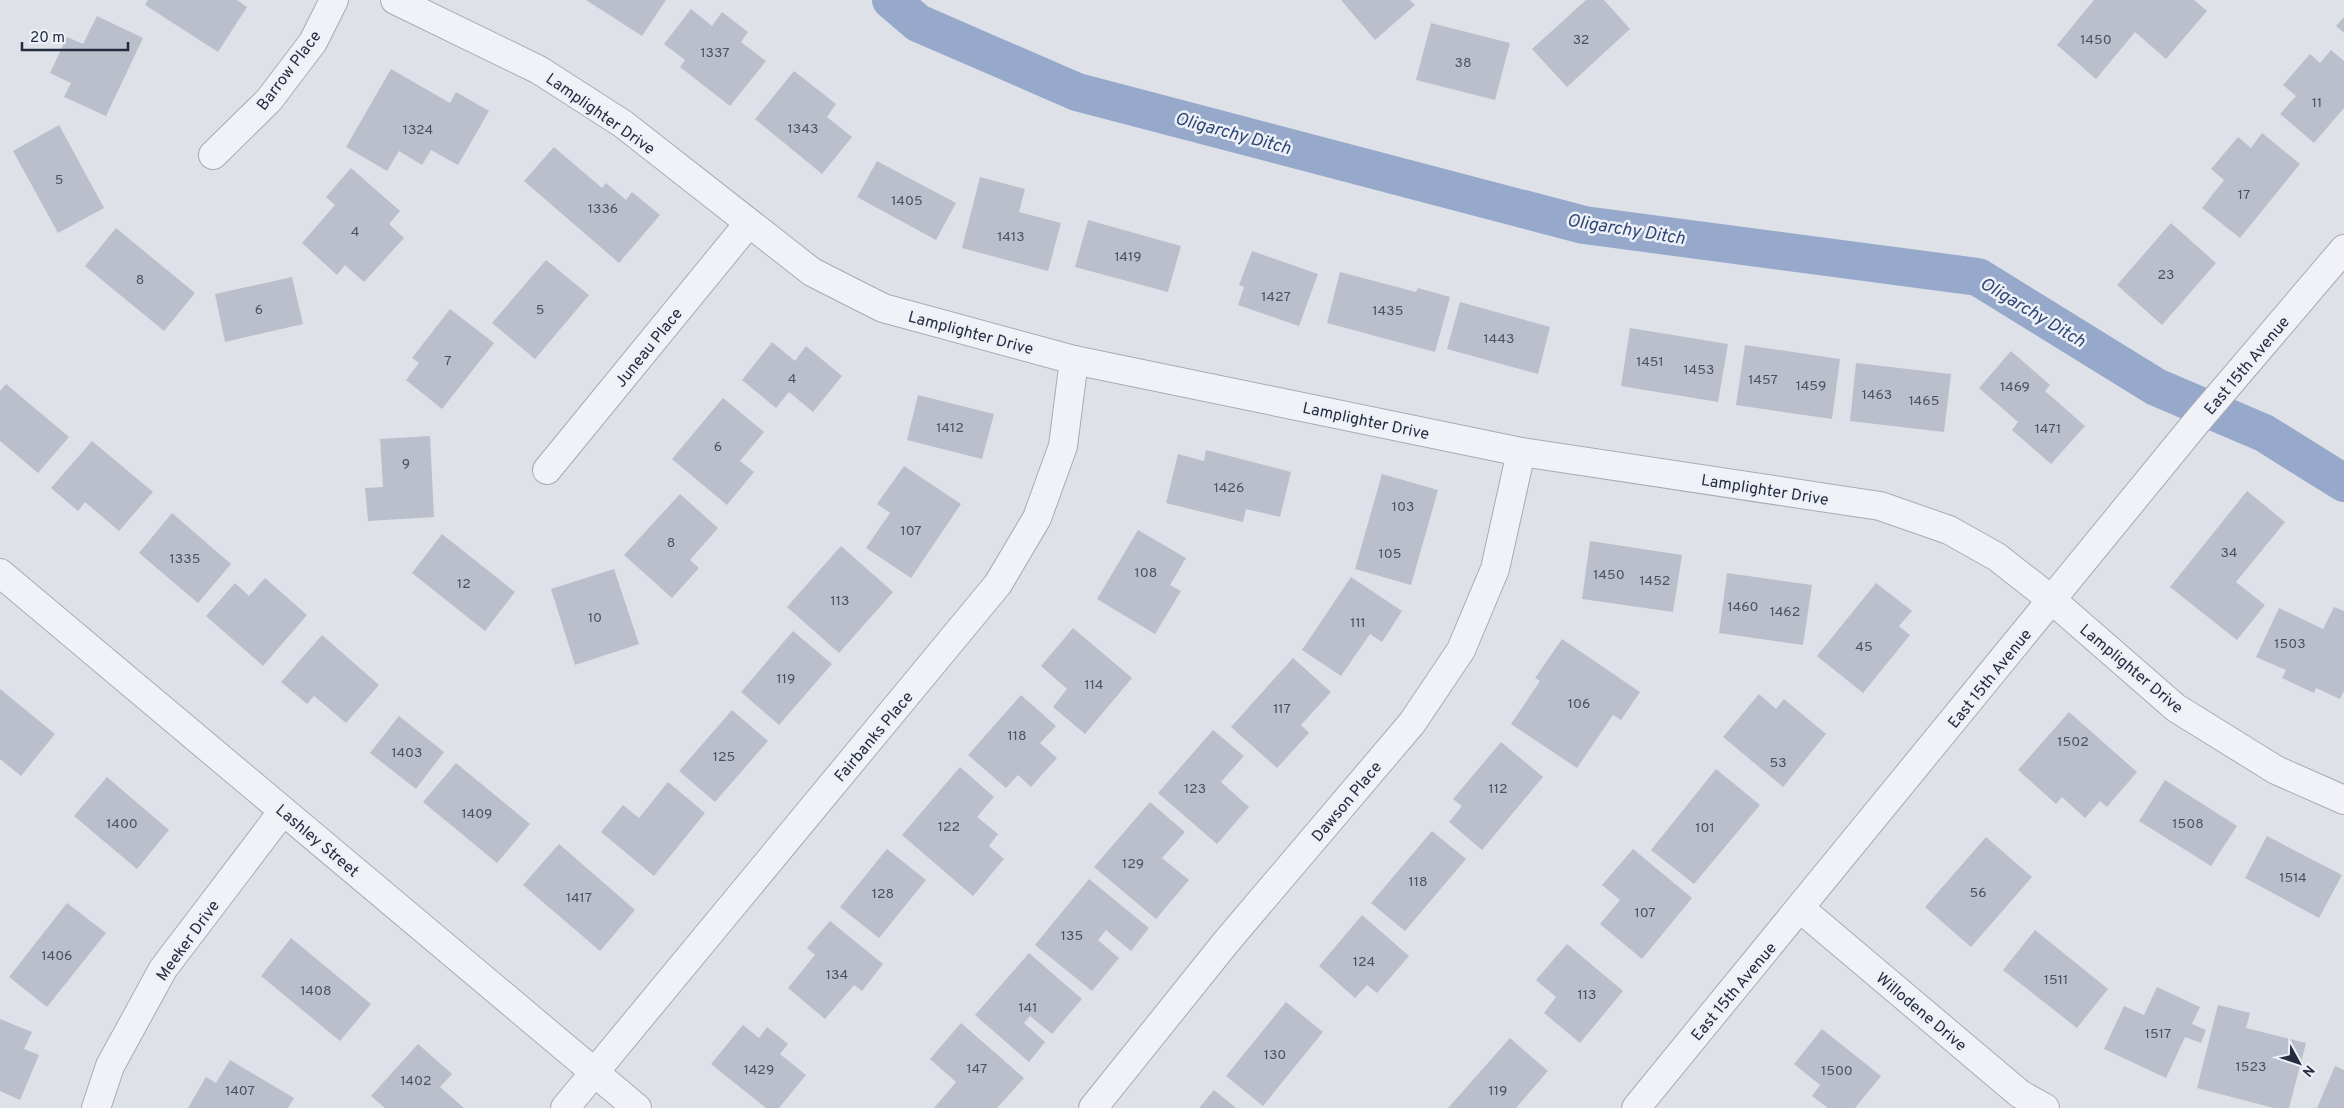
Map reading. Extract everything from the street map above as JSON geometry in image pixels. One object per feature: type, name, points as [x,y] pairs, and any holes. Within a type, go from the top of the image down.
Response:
[{"type":"street","name":"Barrow Place","points":[[214,155],[269,100],[313,42],[334,0]]},
{"type":"street","name":"Lamplighter Drive","points":[[395,0],[539,70],[624,124],[748,224],[812,272],[883,308],[1074,360],[1521,452],[1880,506],[1949,530],[1997,556],[2052,600],[2176,708],[2276,770],[2344,800]]},
{"type":"street","name":"Juneau Place","points":[[547,470],[748,224]]},
{"type":"street","name":"East 15th Avenue","points":[[1636,1108],[1801,909],[2195,424],[2344,249]]},
{"type":"street","name":"Fairbanks Place","points":[[565,1108],[998,584],[1037,518],[1063,446],[1074,360]]},
{"type":"street","name":"Dawson Place","points":[[1093,1108],[1227,942],[1412,723],[1461,650],[1495,569],[1521,452]]},
{"type":"street","name":"Lashley Street","points":[[0,573],[637,1108]]},
{"type":"street","name":"Meeker Drive","points":[[96,1108],[110,1066],[163,968],[283,811]]},
{"type":"street","name":"Willodene Drive","points":[[1801,909],[2020,1094],[2045,1108]]},
{"type":"building","points":[[148,0],[237,0],[247,7],[218,52],[145,5]]},
{"type":"building","points":[[586,0],[666,0],[642,36]]},
{"type":"building","points":[[1341,0],[1410,0],[1415,5],[1375,40]]},
{"type":"building","points":[[1586,0],[1604,0],[1630,29],[1567,87],[1532,49]]},
{"type":"building","points":[[2094,0],[2194,0],[2207,11],[2166,59],[2135,32],[2096,79],[2057,45]]},
{"type":"building","points":[[691,9],[712,26],[722,12],[748,32],[741,42],[766,61],[730,106],[680,67],[685,60],[664,44]]},
{"type":"building","points":[[97,16],[143,38],[106,116],[64,97],[71,83],[50,73],[67,37],[83,44]]},
{"type":"building","points":[[2344,17],[2344,33],[2336,26]]},
{"type":"building","points":[[1431,23],[1510,43],[1495,100],[1416,80]]},
{"type":"building","points":[[2331,50],[2344,61],[2344,108],[2314,143],[2280,114],[2296,96],[2283,85],[2310,54],[2320,63]]},
{"type":"building","points":[[391,69],[450,103],[456,92],[489,111],[458,165],[431,150],[422,165],[399,151],[387,171],[346,147]]},
{"type":"building","points":[[794,71],[836,104],[827,117],[852,137],[822,174],[755,119]]},
{"type":"building","points":[[59,125],[104,208],[58,233],[13,151]]},
{"type":"building","points":[[2262,133],[2300,164],[2240,238],[2202,208],[2224,180],[2211,169],[2238,137],[2251,148]]},
{"type":"building","points":[[554,147],[602,188],[606,183],[626,200],[632,192],[660,215],[619,263],[524,181]]},
{"type":"building","points":[[877,161],[956,203],[936,240],[857,197]]},
{"type":"building","points":[[351,168],[400,211],[389,224],[404,238],[364,282],[345,265],[337,275],[302,243],[335,205],[326,197]]},
{"type":"building","points":[[980,177],[1025,189],[1019,212],[1061,223],[1048,271],[962,248]]},
{"type":"building","points":[[1088,220],[1181,246],[1168,292],[1075,267]]},
{"type":"building","points":[[2171,223],[2216,263],[2162,325],[2117,285]]},
{"type":"building","points":[[116,228],[195,293],[164,331],[85,266]]},
{"type":"building","points":[[1252,251],[1318,274],[1299,326],[1238,305],[1244,287],[1239,285]]},
{"type":"building","points":[[546,260],[589,295],[535,359],[492,323]]},
{"type":"building","points":[[1340,272],[1416,292],[1418,288],[1450,297],[1435,352],[1327,323]]},
{"type":"building","points":[[292,277],[303,324],[225,342],[215,294]]},
{"type":"building","points":[[1460,302],[1550,327],[1538,374],[1447,349]]},
{"type":"building","points":[[450,309],[494,343],[442,409],[406,380],[419,363],[412,358]]},
{"type":"building","points":[[1630,328],[1728,344],[1718,402],[1621,386]]},
{"type":"building","points":[[772,342],[795,361],[806,346],[842,376],[813,412],[789,392],[776,408],[742,380]]},
{"type":"building","points":[[1745,345],[1840,359],[1832,419],[1736,405]]},
{"type":"building","points":[[2011,351],[2050,385],[2045,391],[2085,426],[2051,464],[2012,430],[2018,422],[1979,388]]},
{"type":"building","points":[[1856,363],[1951,374],[1944,432],[1850,421]]},
{"type":"building","points":[[6,384],[69,437],[38,473],[0,441],[0,391]]},
{"type":"building","points":[[918,395],[994,414],[982,459],[907,440]]},
{"type":"building","points":[[723,398],[764,432],[740,461],[754,472],[727,505],[672,459]]},
{"type":"building","points":[[430,436],[434,517],[368,521],[365,488],[383,487],[380,439]]},
{"type":"building","points":[[92,441],[153,492],[119,531],[85,502],[78,511],[51,488]]},
{"type":"building","points":[[1206,450],[1291,472],[1280,517],[1246,509],[1243,522],[1166,503],[1178,454],[1204,461]]},
{"type":"building","points":[[904,466],[961,504],[911,578],[866,548],[890,513],[877,504]]},
{"type":"building","points":[[1382,474],[1438,490],[1411,585],[1355,569]]},
{"type":"building","points":[[2247,491],[2285,522],[2236,582],[2265,605],[2237,640],[2170,587]]},
{"type":"building","points":[[680,494],[718,528],[690,560],[699,568],[672,598],[624,555]]},
{"type":"building","points":[[172,513],[231,564],[198,603],[139,553]]},
{"type":"building","points":[[1138,530],[1186,558],[1170,585],[1181,591],[1155,634],[1097,599]]},
{"type":"building","points":[[442,534],[515,592],[485,631],[412,573]]},
{"type":"building","points":[[1590,541],[1682,555],[1673,612],[1582,599]]},
{"type":"building","points":[[841,546],[893,592],[839,653],[787,607]]},
{"type":"building","points":[[614,569],[639,644],[575,665],[551,589]]},
{"type":"building","points":[[1727,573],[1812,585],[1803,645],[1719,633]]},
{"type":"building","points":[[1351,577],[1402,611],[1382,642],[1370,634],[1341,676],[1302,650]]},
{"type":"building","points":[[265,578],[307,615],[263,666],[206,616],[235,583],[249,596]]},
{"type":"building","points":[[1876,583],[1912,611],[1899,626],[1910,635],[1863,693],[1817,656]]},
{"type":"building","points":[[2334,607],[2344,611],[2344,691],[2340,699],[2316,688],[2314,693],[2282,678],[2286,670],[2256,657],[2279,608],[2323,629]]},
{"type":"building","points":[[1073,628],[1132,678],[1085,734],[1053,707],[1067,689],[1041,666]]},
{"type":"building","points":[[793,631],[832,664],[779,725],[741,692]]},
{"type":"building","points":[[322,635],[379,685],[346,723],[314,696],[307,704],[281,682]]},
{"type":"building","points":[[1562,639],[1640,692],[1621,720],[1613,715],[1577,768],[1511,724],[1540,681],[1535,678]]},
{"type":"building","points":[[1293,658],[1331,692],[1301,725],[1309,733],[1277,768],[1231,727]]},
{"type":"building","points":[[0,689],[55,734],[21,776],[0,759]]},
{"type":"building","points":[[1759,694],[1776,709],[1784,699],[1826,734],[1783,787],[1723,737]]},
{"type":"building","points":[[1021,695],[1056,726],[1040,743],[1057,758],[1031,787],[1018,775],[1006,788],[968,755]]},
{"type":"building","points":[[732,710],[768,741],[715,802],[679,771]]},
{"type":"building","points":[[2069,712],[2137,772],[2107,807],[2100,801],[2085,818],[2062,797],[2056,804],[2018,770]]},
{"type":"building","points":[[399,716],[444,752],[416,789],[370,753]]},
{"type":"building","points":[[1213,730],[1244,756],[1221,782],[1249,807],[1217,844],[1158,793]]},
{"type":"building","points":[[1501,742],[1543,777],[1482,850],[1449,822],[1462,806],[1453,799]]},
{"type":"building","points":[[456,763],[530,824],[497,863],[423,802]]},
{"type":"building","points":[[960,767],[994,797],[977,817],[998,834],[989,846],[1004,859],[973,896],[902,835]]},
{"type":"building","points":[[1716,769],[1760,805],[1694,884],[1651,850]]},
{"type":"building","points":[[107,777],[169,830],[137,869],[74,816]]},
{"type":"building","points":[[2165,780],[2237,826],[2211,866],[2139,821]]},
{"type":"building","points":[[668,782],[705,813],[654,876],[601,832],[623,805],[639,818]]},
{"type":"building","points":[[1150,802],[1185,832],[1162,858],[1189,880],[1156,919],[1094,867]]},
{"type":"building","points":[[1432,831],[1466,859],[1405,931],[1371,903]]},
{"type":"building","points":[[2267,836],[2342,875],[2319,918],[2245,878]]},
{"type":"building","points":[[1986,837],[2032,877],[1971,947],[1925,907]]},
{"type":"building","points":[[559,844],[635,910],[600,951],[523,885]]},
{"type":"building","points":[[887,849],[926,880],[879,938],[840,907]]},
{"type":"building","points":[[1633,849],[1692,898],[1642,959],[1600,924],[1620,900],[1602,885]]},
{"type":"building","points":[[1089,879],[1149,928],[1131,951],[1106,930],[1098,940],[1119,958],[1092,991],[1035,945]]},
{"type":"building","points":[[67,903],[106,933],[47,1007],[9,977]]},
{"type":"building","points":[[1362,915],[1409,956],[1377,993],[1367,985],[1355,998],[1319,966]]},
{"type":"building","points":[[830,921],[883,964],[862,991],[854,985],[825,1019],[788,988],[815,955],[807,948]]},
{"type":"building","points":[[2035,930],[2108,989],[2077,1028],[2003,970]]},
{"type":"building","points":[[291,938],[371,1004],[340,1041],[261,976]]},
{"type":"building","points":[[1567,944],[1623,991],[1580,1043],[1544,1013],[1556,997],[1536,980]]},
{"type":"building","points":[[1029,953],[1082,999],[1052,1034],[1030,1016],[1024,1023],[1045,1042],[1029,1062],[975,1015]]},
{"type":"building","points":[[2157,987],[2200,1007],[2192,1024],[2206,1030],[2201,1043],[2185,1037],[2166,1078],[2104,1049],[2124,1006],[2144,1015]]},
{"type":"building","points":[[1286,1002],[1323,1032],[1263,1106],[1226,1076]]},
{"type":"building","points":[[2218,1005],[2250,1013],[2246,1028],[2306,1043],[2289,1108],[2274,1108],[2197,1088]]},
{"type":"building","points":[[0,1019],[32,1032],[24,1049],[39,1055],[20,1100],[0,1091]]},
{"type":"building","points":[[961,1023],[1024,1078],[997,1108],[934,1108],[956,1082],[930,1059]]},
{"type":"building","points":[[743,1025],[759,1038],[767,1027],[788,1044],[780,1054],[806,1075],[779,1108],[766,1108],[711,1064]]},
{"type":"building","points":[[1822,1029],[1881,1076],[1855,1108],[1828,1108],[1812,1096],[1820,1085],[1794,1064]]},
{"type":"building","points":[[1510,1038],[1548,1071],[1516,1108],[1448,1108]]},
{"type":"building","points":[[418,1044],[452,1074],[440,1087],[464,1108],[385,1108],[371,1096]]},
{"type":"building","points":[[230,1060],[294,1098],[288,1108],[188,1108],[206,1077],[216,1083]]},
{"type":"building","points":[[2335,1066],[2344,1070],[2344,1108],[2317,1108]]},
{"type":"building","points":[[1214,1090],[1236,1108],[1199,1108]]},
{"type":"waterway","name":"Oligarchy Ditch","points":[[891,0],[918,23],[1077,92],[1584,225],[1978,277],[2156,387],[2264,433],[2344,483]]}]
